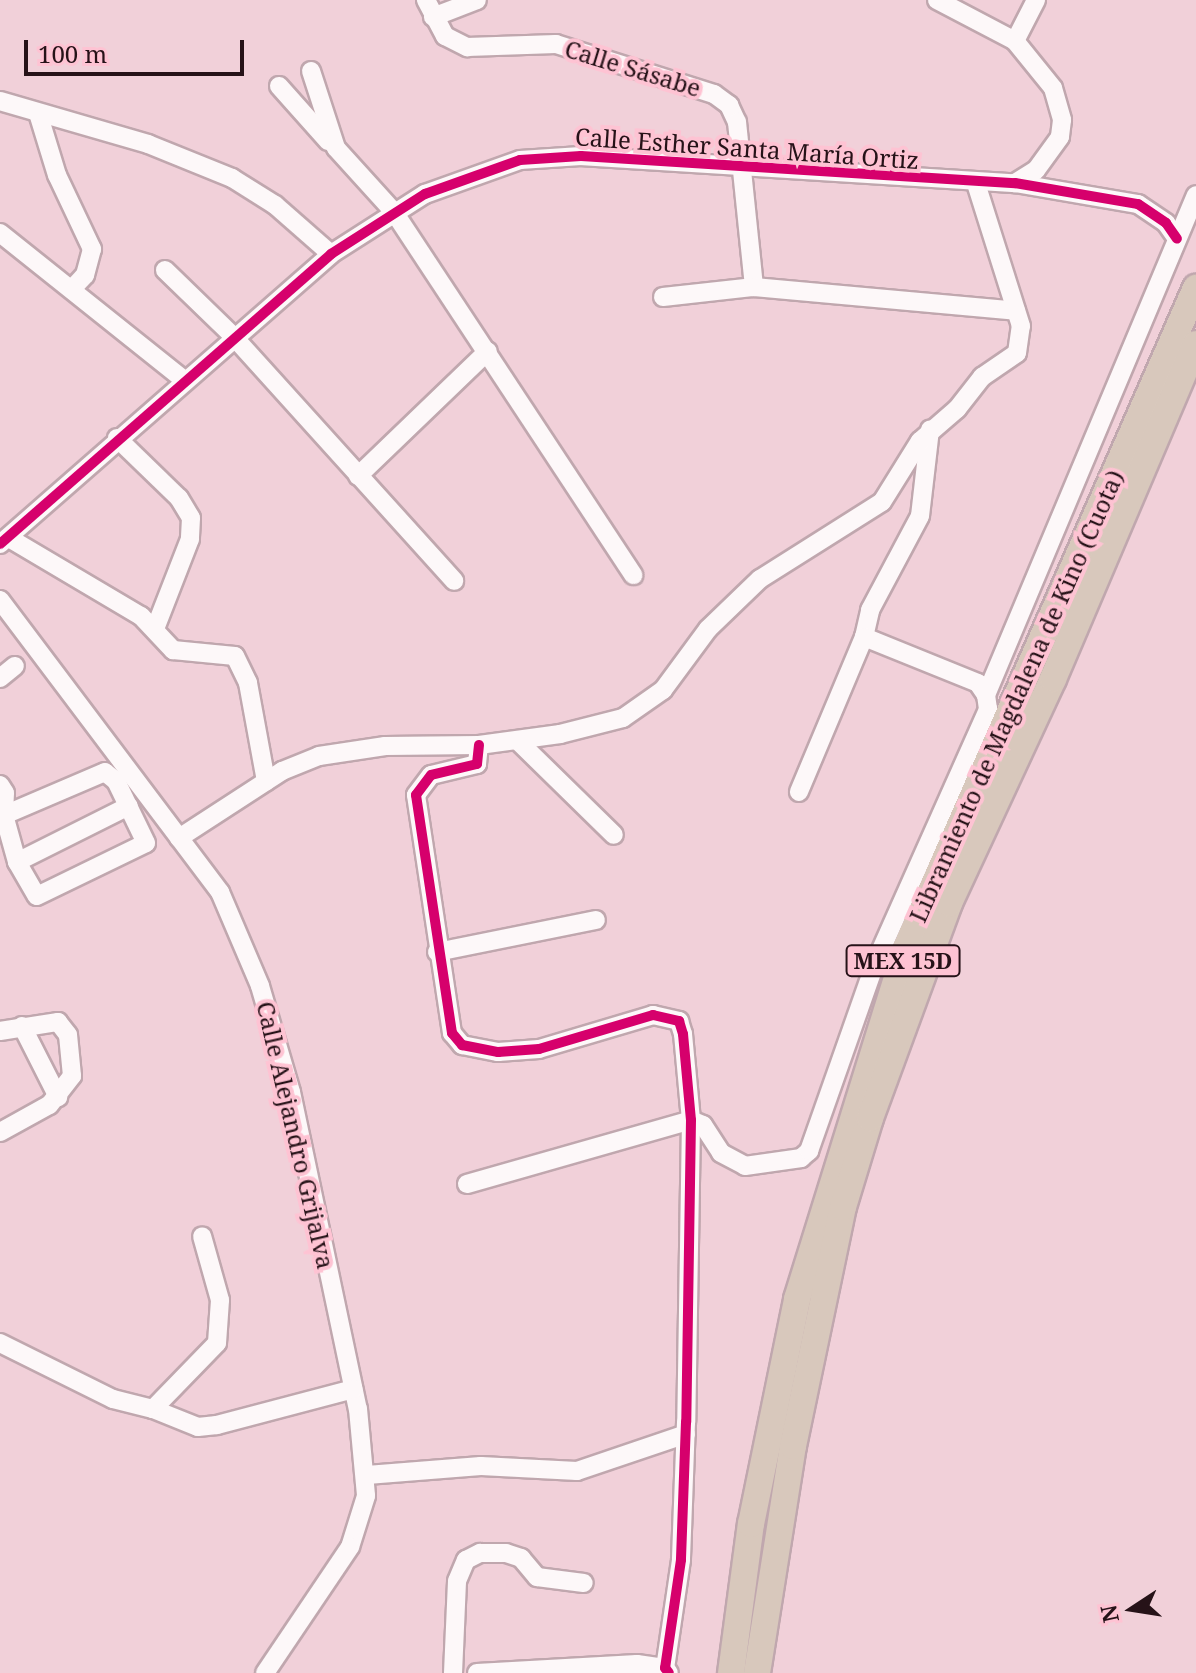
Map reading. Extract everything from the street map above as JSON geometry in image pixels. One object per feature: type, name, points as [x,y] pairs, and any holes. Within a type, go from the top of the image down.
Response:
[{"type":"highway","name":"Libramiento de Magdalena de Kino (Cuota)","points":[[731,1673],[751,1524],[797,1299],[907,946],[1196,288]]},
{"type":"highway","name":"Libramiento de Magdalena de Kino (Cuota)","points":[[757,1673],[796,1431],[843,1207],[870,1118],[949,903],[1053,679],[1196,344]]},
{"type":"street","name":"Calle Sásabe","points":[[477,0],[430,9],[445,36],[467,47],[556,44],[714,94],[729,105],[737,122],[739,167],[754,287]]},
{"type":"street","points":[[937,0],[1015,41],[1053,88],[1062,120],[1054,149],[1015,183]]},
{"type":"street","points":[[1015,41],[1036,0]]},
{"type":"street","points":[[311,71],[336,148]]},
{"type":"street","points":[[279,86],[394,212],[633,575]]},
{"type":"street","points":[[0,101],[148,144],[232,178],[275,205],[331,254]]},
{"type":"street","points":[[38,113],[57,175],[92,249],[85,275],[73,288]]},
{"type":"street","name":"Calle Esther Santa María Ortiz","points":[[4,541],[183,379],[331,254],[394,212],[451,183],[536,157],[1015,183],[1138,204],[1166,223],[1177,239]]},
{"type":"street","points":[[179,838],[299,763],[346,751],[518,741],[608,723],[642,706],[677,675],[708,629],[760,579],[882,502],[930,430],[957,409],[982,377],[1017,353],[1022,337],[1016,311],[976,183]]},
{"type":"street","points":[[986,695],[1196,195]]},
{"type":"street","points":[[0,233],[73,288],[183,379]]},
{"type":"street","points":[[165,270],[233,336],[454,581]]},
{"type":"street","points":[[663,297],[754,287],[1016,311]]},
{"type":"street","points":[[358,476],[488,351]]},
{"type":"street","points":[[799,792],[864,637],[870,610],[920,516],[930,430]]},
{"type":"street","points":[[117,438],[179,498],[191,518],[190,539],[155,629]]},
{"type":"street","points":[[4,541],[155,629],[180,654],[218,651],[235,656],[248,683],[266,781]]},
{"type":"street","name":"Calle Alejandro Grijalva","points":[[0,600],[179,838],[236,921],[275,1032],[353,1389],[367,1475],[360,1522],[350,1547],[265,1673]]},
{"type":"street","points":[[467,1184],[691,1120],[703,1125],[729,1160],[745,1166],[801,1158],[809,1151],[876,961],[988,709],[986,695],[978,683],[864,637]]},
{"type":"street","points":[[518,741],[614,835]]},
{"type":"street","points":[[477,1673],[637,1664],[667,1670],[681,1560],[691,1120],[679,1021],[653,1015],[539,1049],[473,1049],[452,1033],[415,804],[420,786],[431,775],[477,764],[479,745]]},
{"type":"street","points":[[0,785],[4,815],[17,862],[30,892],[43,896],[137,851],[146,836],[105,772],[4,815]]},
{"type":"street","points":[[17,862],[129,806]]},
{"type":"street","points":[[437,952],[596,920]]},
{"type":"street","points":[[0,1031],[58,1022],[68,1035],[72,1076],[58,1097],[0,1132]]},
{"type":"street","points":[[22,1026],[58,1097]]},
{"type":"street","points":[[153,1409],[217,1343],[220,1300],[202,1236]]},
{"type":"street","points":[[0,1343],[113,1399],[153,1409],[198,1427],[217,1425],[353,1389]]},
{"type":"street","points":[[367,1475],[481,1466],[577,1471],[686,1434]]},
{"type":"street","points":[[453,1673],[457,1581],[466,1560],[480,1553],[506,1553],[521,1558],[537,1577],[584,1583]]},
{"type":"cycle path","points":[[0,544],[331,254],[425,194],[520,160],[581,156],[1015,183],[1138,204],[1166,223],[1177,239]]},
{"type":"cycle path","points":[[479,745],[477,764],[431,775],[416,795],[452,1033],[462,1045],[498,1052],[539,1049],[653,1015],[679,1021],[683,1034],[691,1120],[686,1422],[681,1560],[665,1668],[669,1673]]}]
